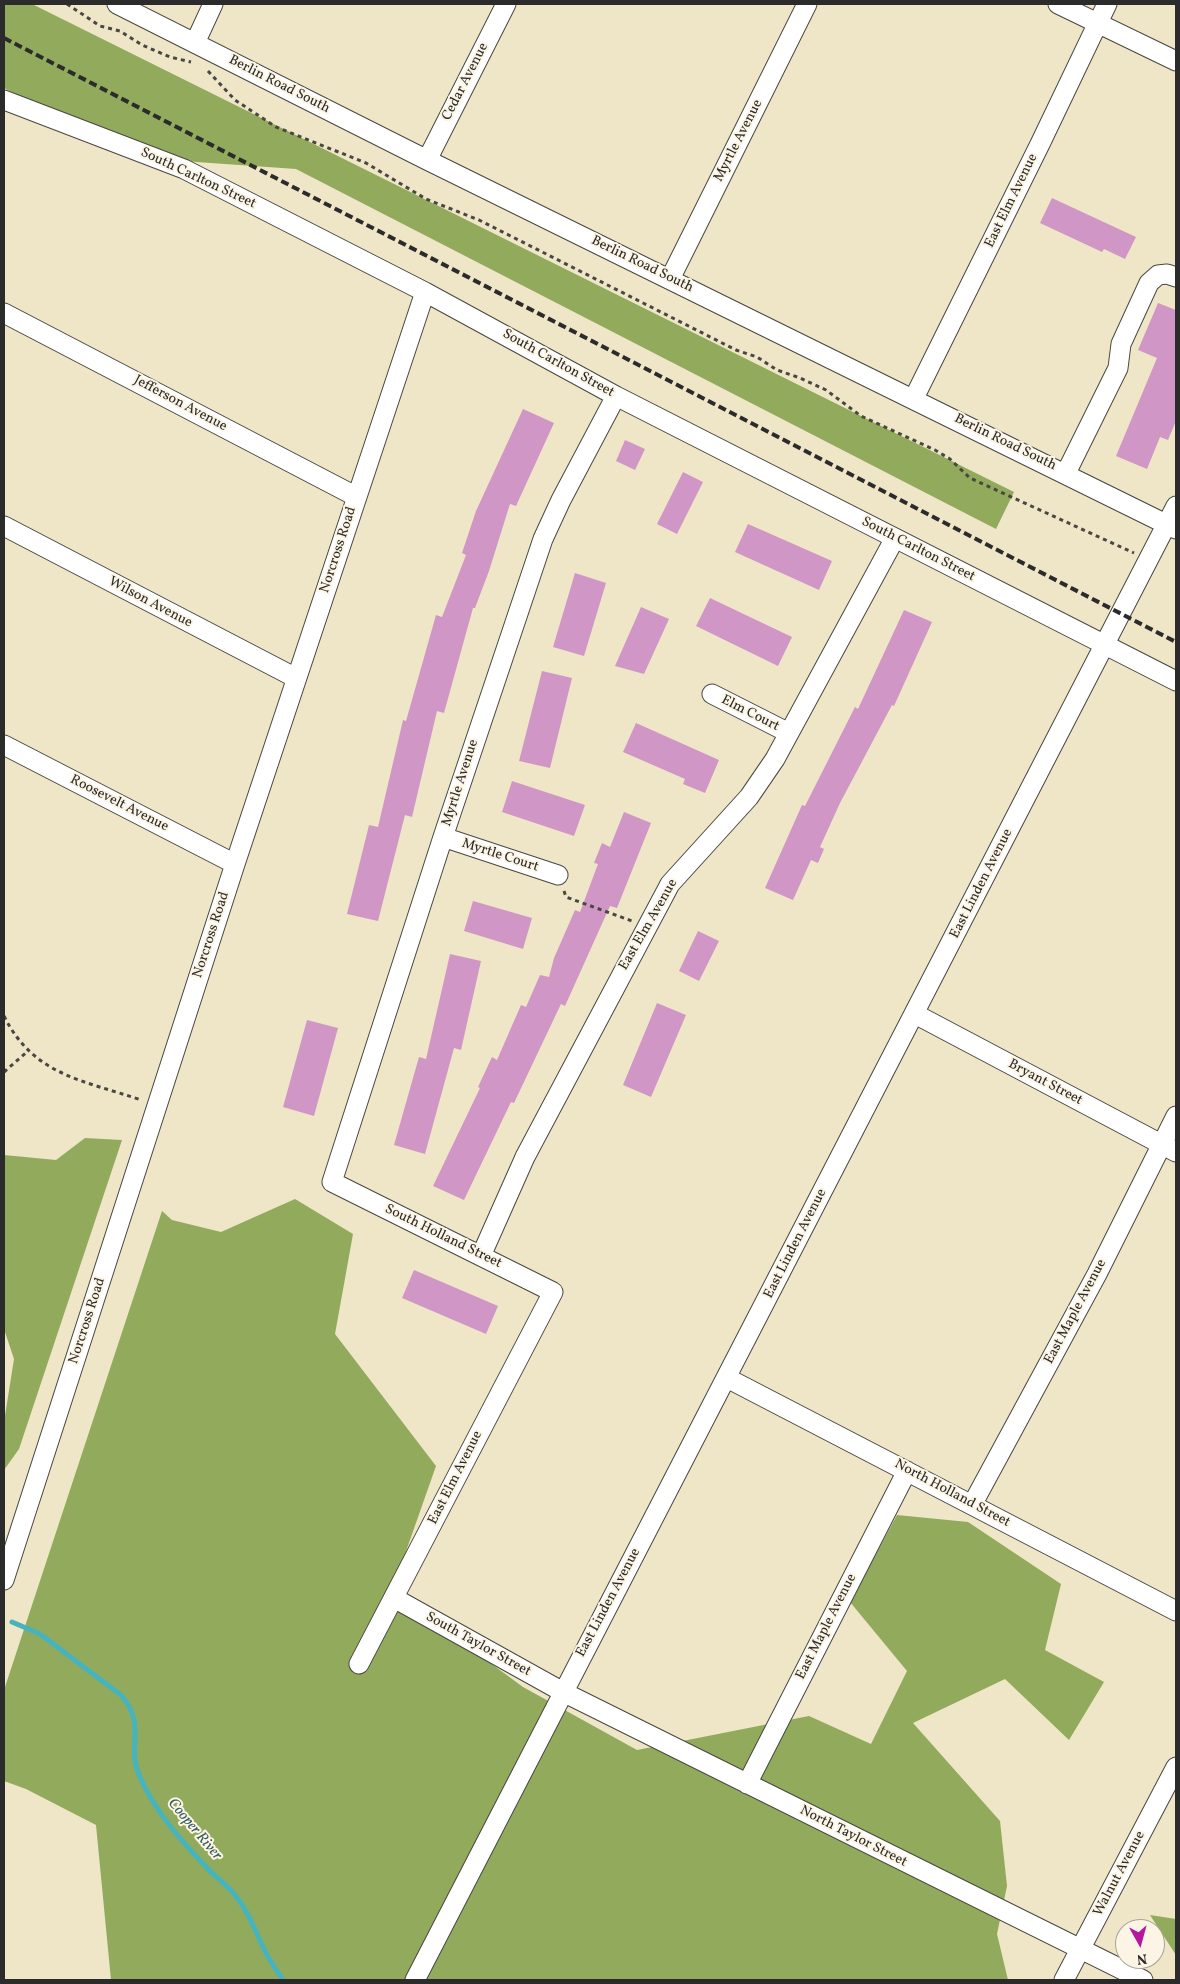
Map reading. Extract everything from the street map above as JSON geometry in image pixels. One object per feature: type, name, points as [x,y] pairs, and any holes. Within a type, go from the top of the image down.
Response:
[{"type":"street","name":"Berlin Road South","points":[[117,4],[427,160],[1172,526]]},
{"type":"street","points":[[195,43],[213,4]]},
{"type":"street","name":"Cedar Avenue","points":[[427,160],[506,4]]},
{"type":"street","name":"Myrtle Avenue","points":[[670,279],[808,4]]},
{"type":"street","points":[[1058,4],[1176,61]]},
{"type":"street","name":"East Elm Avenue","points":[[914,398],[1107,4]]},
{"type":"street","name":"South Carlton Street","points":[[4,100],[184,169],[425,292],[616,396],[1176,681]]},
{"type":"street","points":[[1066,473],[1118,368],[1121,344],[1149,283],[1158,275],[1167,274],[1176,277]]},
{"type":"street","name":"Norcross Road","points":[[4,1580],[235,864],[425,292]]},
{"type":"street","name":"Jefferson Avenue","points":[[4,312],[357,497]]},
{"type":"street","name":"Myrtle Avenue","points":[[332,1182],[443,837],[543,539],[616,396]]},
{"type":"street","name":"East Linden Avenue","points":[[415,1980],[1105,645],[1150,560],[1172,526],[1176,506]]},
{"type":"street","name":"Wilson Avenue","points":[[4,526],[296,678]]},
{"type":"street","name":"East Elm Avenue","points":[[481,1256],[525,1157],[670,884],[749,797],[775,759],[895,538]]},
{"type":"street","name":"Elm Court","points":[[712,694],[789,733]]},
{"type":"street","name":"Roosevelt Avenue","points":[[4,745],[235,864]]},
{"type":"street","name":"Myrtle Court","points":[[443,837],[558,875]]},
{"type":"street","name":"Bryant Street","points":[[915,1014],[1169,1148]]},
{"type":"street","name":"East Maple Avenue","points":[[972,1505],[1097,1274],[1169,1148],[1176,1116]]},
{"type":"street","name":"South Holland Street","points":[[332,1182],[553,1292]]},
{"type":"street","name":"East Elm Avenue","points":[[359,1664],[553,1292]]},
{"type":"street","name":"North Holland Street","points":[[727,1378],[1176,1611]]},
{"type":"street","name":"East Maple Avenue","points":[[747,1784],[907,1471]]},
{"type":"street","name":"South Taylor Street","points":[[394,1598],[563,1692]]},
{"type":"street","name":"North Taylor Street","points":[[563,1692],[1079,1950],[1143,1980]]},
{"type":"street","name":"Walnut Avenue","points":[[1064,1980],[1176,1768]]},
{"type":"path","points":[[67,4],[100,26],[120,31],[142,46],[170,57],[196,64]]},
{"type":"path","points":[[203,67],[235,100],[276,127],[366,163],[426,199],[479,220],[728,346],[757,357],[782,373],[800,378],[826,390],[861,416],[935,450],[950,459],[970,478],[1150,560]]},
{"type":"path","points":[[558,875],[566,898],[646,926]]},
{"type":"path","points":[[4,1017],[15,1037],[50,1069],[144,1101]]},
{"type":"path","points":[[4,1072],[28,1050]]},
{"type":"green space","points":[[4,4],[32,4],[1014,492],[996,529],[296,169],[140,158],[4,88]]},
{"type":"green space","points":[[85,1138],[122,1140],[19,1449],[4,1470],[4,1422],[14,1359],[4,1329],[4,1155],[56,1160]]},
{"type":"green space","points":[[295,1199],[353,1234],[335,1334],[436,1466],[392,1591],[523,1687],[637,1750],[809,1716],[871,1744],[907,1671],[850,1602],[897,1515],[968,1522],[1061,1584],[1045,1650],[1104,1682],[1069,1740],[1005,1679],[913,1723],[1000,1821],[1007,1886],[997,1934],[1008,1980],[111,1980],[96,1825],[26,1789],[4,1781],[4,1690],[162,1211],[172,1220],[221,1232]]},
{"type":"green space","points":[[1150,1915],[1176,1919],[1176,1955],[1165,1938],[1165,1919],[1153,1919]]},
{"type":"building","points":[[1052,198],[1136,237],[1125,259],[1104,249],[1102,252],[1040,223]]},
{"type":"building","points":[[1158,303],[1176,310],[1176,421],[1168,440],[1160,437],[1147,469],[1116,456],[1157,358],[1138,350]]},
{"type":"building","points":[[523,409],[554,423],[516,506],[510,504],[489,571],[475,608],[473,608],[444,713],[437,711],[412,817],[405,815],[378,921],[347,914],[369,825],[378,827],[403,720],[406,721],[436,615],[442,617],[466,555],[462,553],[476,511]]},
{"type":"building","points":[[625,440],[645,449],[635,470],[616,461]]},
{"type":"building","points":[[683,472],[703,482],[677,534],[657,524]]},
{"type":"building","points":[[748,524],[832,561],[819,590],[735,552]]},
{"type":"building","points":[[575,573],[606,583],[584,656],[553,647]]},
{"type":"building","points":[[710,598],[792,637],[778,666],[696,626]]},
{"type":"building","points":[[641,607],[669,619],[644,674],[615,666]]},
{"type":"building","points":[[904,610],[932,622],[894,706],[892,705],[840,803],[820,847],[824,849],[818,863],[811,860],[793,900],[765,888],[802,805],[805,806],[855,707],[858,709]]},
{"type":"building","points":[[542,671],[572,678],[550,768],[519,761]]},
{"type":"building","points":[[636,723],[719,760],[705,793],[683,784],[685,779],[623,752]]},
{"type":"building","points":[[512,781],[585,805],[574,836],[502,812]]},
{"type":"building","points":[[624,812],[651,823],[617,908],[610,906],[565,1006],[561,1004],[514,1103],[511,1102],[464,1200],[433,1186],[480,1088],[478,1087],[492,1057],[497,1060],[521,1005],[526,1007],[540,975],[549,977],[554,958],[575,910],[580,912],[598,864],[594,863],[602,843],[610,847]]},
{"type":"building","points":[[473,901],[532,918],[523,949],[464,931]]},
{"type":"building","points":[[698,931],[719,941],[699,981],[679,971]]},
{"type":"building","points":[[450,954],[481,961],[461,1050],[454,1048],[425,1154],[394,1145],[419,1057],[426,1059]]},
{"type":"building","points":[[657,1003],[686,1015],[651,1097],[623,1085]]},
{"type":"building","points":[[307,1020],[338,1028],[314,1116],[283,1107]]},
{"type":"building","points":[[414,1270],[498,1306],[486,1334],[402,1298]]},
{"type":"waterway","name":"Cooper River","points":[[12,1622],[40,1634],[121,1695],[129,1706],[133,1717],[135,1726],[134,1755],[146,1790],[180,1839],[240,1901],[267,1955],[283,1980]]},
{"type":"railway","points":[[4,38],[1176,642]]}]
